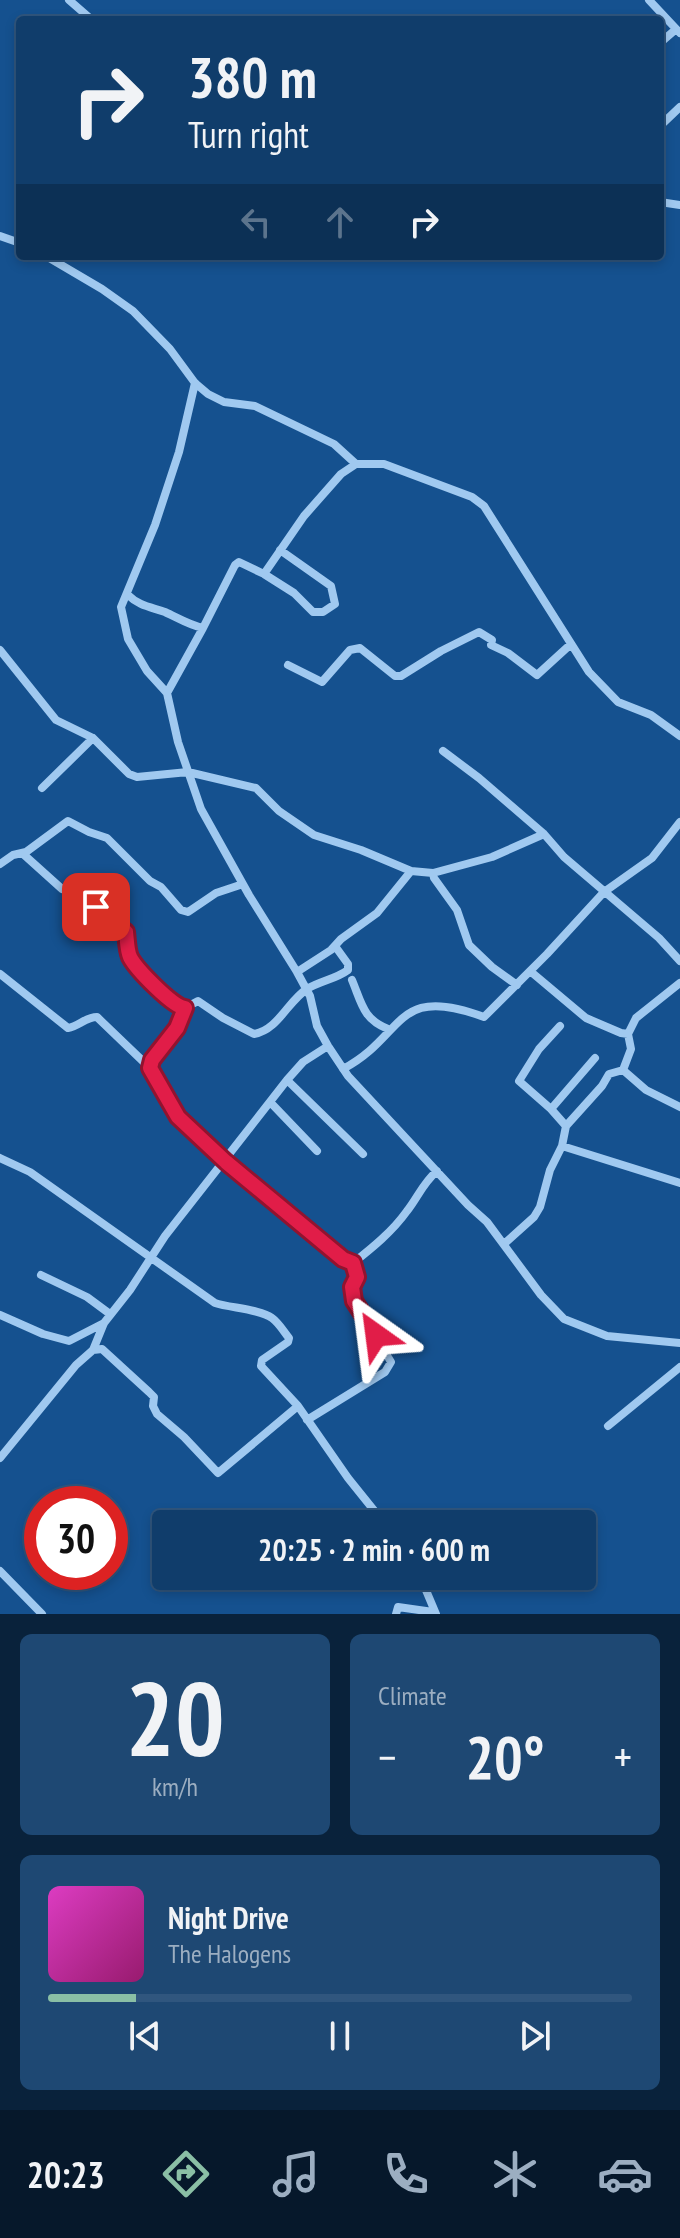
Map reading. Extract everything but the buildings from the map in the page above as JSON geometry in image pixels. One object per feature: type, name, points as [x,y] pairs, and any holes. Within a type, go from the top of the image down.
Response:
[{"type":"street","points":[[69,0],[87,16]]},
{"type":"street","points":[[649,0],[678,31]]},
{"type":"street","points":[[664,122],[680,107]]},
{"type":"street","points":[[53,260],[133,311],[208,394],[224,402],[255,406],[334,444],[356,464]]},
{"type":"street","points":[[195,383],[179,452],[155,525],[121,607],[128,639],[147,671],[167,693],[178,742],[201,809],[307,989],[317,1026],[343,1069],[487,1222],[541,1295],[564,1319],[607,1336],[680,1343]]},
{"type":"street","points":[[264,574],[304,516],[341,474],[356,464],[384,464],[472,497],[484,506],[589,672],[618,702],[651,715],[680,736]]},
{"type":"street","points":[[167,693],[239,562],[294,593],[313,612],[323,612],[335,604],[331,586],[280,550]]},
{"type":"street","points":[[128,595],[136,603],[203,628]]},
{"type":"street","points":[[288,665],[322,682],[350,650],[360,648],[395,676],[401,676],[479,632],[492,640],[491,645],[508,653],[537,675],[571,644]]},
{"type":"street","points":[[0,650],[56,720],[93,738],[118,764],[137,777],[188,772],[256,788],[279,811],[314,835],[411,871],[433,873],[492,857],[544,834]]},
{"type":"street","points":[[42,788],[93,738]]},
{"type":"street","points":[[443,751],[544,834],[564,857],[659,938],[680,961]]},
{"type":"street","points":[[0,864],[22,853],[68,821],[107,838],[150,881],[161,887],[181,910],[188,912],[216,893],[243,884]]},
{"type":"street","points":[[343,1069],[367,1052],[388,1029],[420,1006],[455,1006],[484,1017],[604,892],[652,858],[680,822]]},
{"type":"street","points":[[22,853],[62,889],[80,896],[126,932],[130,956],[135,964],[176,1006],[185,1008]]},
{"type":"street","points":[[297,972],[377,913],[411,871]]},
{"type":"street","points":[[433,873],[457,910],[469,945],[517,985]]},
{"type":"street","points":[[150,1068],[152,1060],[177,1028],[185,1008],[196,1001],[254,1034],[270,1027],[307,989],[348,970],[348,964],[335,946]]},
{"type":"street","points":[[530,971],[586,1018],[628,1034]]},
{"type":"street","points":[[0,974],[68,1028],[77,1027],[90,1017],[97,1017],[150,1068],[178,1117],[226,1162],[343,1259],[353,1263]]},
{"type":"street","points":[[352,980],[367,1016],[388,1029]]},
{"type":"street","points":[[623,1070],[631,1049],[628,1034],[636,1018],[680,983]]},
{"type":"street","points":[[560,1026],[539,1049],[519,1081],[566,1126]]},
{"type":"street","points":[[1,1455],[76,1365],[93,1350],[107,1318],[152,1259],[165,1236],[226,1162],[287,1080],[303,1062],[328,1046]]},
{"type":"street","points":[[551,1109],[595,1058]]},
{"type":"street","points":[[623,1070],[646,1090],[680,1107]]},
{"type":"street","points":[[504,1244],[534,1217],[540,1207],[566,1126],[609,1074],[623,1070]]},
{"type":"street","points":[[287,1080],[363,1154]]},
{"type":"street","points":[[271,1103],[317,1151]]},
{"type":"street","points":[[562,1146],[680,1183]]},
{"type":"street","points":[[0,1158],[30,1172],[215,1303],[273,1319],[289,1338],[288,1342],[262,1360],[261,1366],[298,1406],[374,1510]]},
{"type":"street","points":[[353,1263],[379,1242],[409,1210],[426,1181],[437,1171]]},
{"type":"street","points":[[307,1420],[385,1372],[391,1362],[354,1301],[352,1287],[357,1277],[353,1263]]},
{"type":"street","points":[[41,1275],[87,1297],[107,1318]]},
{"type":"street","points":[[0,1315],[43,1334],[69,1341],[107,1318]]},
{"type":"street","points":[[93,1350],[102,1349],[149,1392],[154,1397],[153,1406],[157,1414],[218,1473],[298,1406]]},
{"type":"street","points":[[608,1426],[680,1367]]},
{"type":"street","points":[[0,1571],[42,1614]]},
{"type":"street","points":[[426,1590],[435,1613]]},
{"type":"street","points":[[396,1614],[398,1607],[405,1606],[435,1613]]},
{"type":"route","points":[[96,907],[126,932],[130,956],[135,964],[176,1006],[185,1008],[177,1028],[152,1060],[150,1068],[178,1117],[266,1196],[343,1259],[353,1263],[357,1277],[352,1287],[354,1301],[376,1335]]}]
